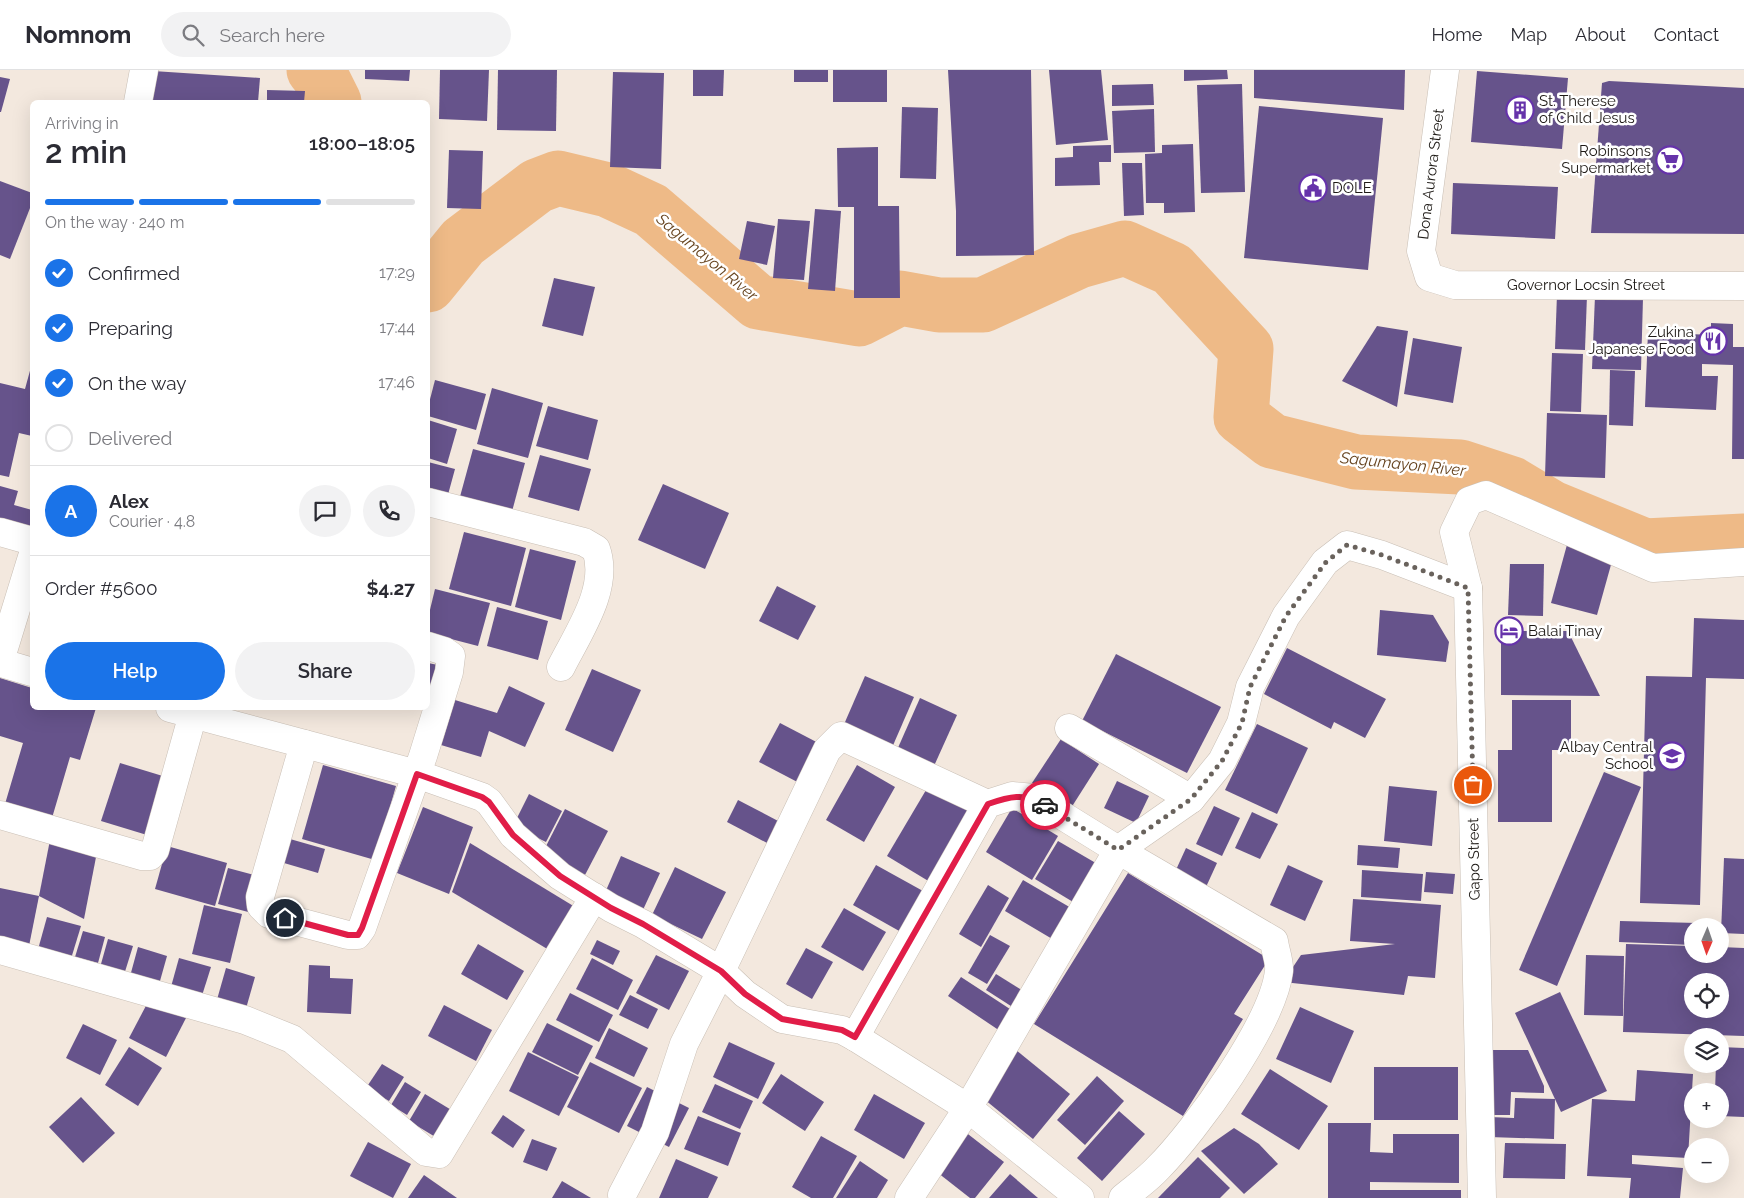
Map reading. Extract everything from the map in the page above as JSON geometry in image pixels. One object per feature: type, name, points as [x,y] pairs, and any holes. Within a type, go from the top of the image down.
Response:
[{"type":"street","points":[[138,100],[144,70]]},
{"type":"street","name":"Dona Aurora Street","points":[[1429,277],[1421,251],[1445,70]]},
{"type":"street","name":"Governor Locsin Street","points":[[1429,277],[1455,285],[1744,286]]},
{"type":"street","name":"Gapo Street","points":[[1482,1198],[1468,588],[1454,532],[1469,501],[1486,495],[1653,568],[1744,562]]},
{"type":"street","points":[[430,503],[584,542],[596,549],[599,567],[594,600],[561,668]]},
{"type":"street","points":[[0,532],[30,540]]},
{"type":"street","points":[[909,1198],[968,1108],[1118,850],[1191,799],[1222,761],[1242,723],[1250,687],[1286,616],[1326,562],[1347,545],[1382,555],[1468,588]]},
{"type":"street","points":[[30,563],[5,631],[0,661],[30,671]]},
{"type":"street","points":[[304,744],[260,897],[260,906],[269,914],[348,935],[358,935],[417,774],[449,672],[451,656],[444,650],[430,646]]},
{"type":"street","points":[[0,815],[142,856],[150,856],[156,850],[182,710],[417,774],[482,797],[489,802],[513,835],[560,876],[721,971],[745,994],[782,1019],[842,1030],[855,1037],[968,1108],[1080,1198]]},
{"type":"street","points":[[1069,728],[1191,799]]},
{"type":"street","points":[[622,1196],[654,1132],[684,1044],[827,750],[841,736],[988,804]]},
{"type":"street","points":[[855,1037],[988,804],[1012,796],[1034,798],[1118,850],[1274,941],[1280,970],[1270,999],[1246,1051],[1203,1113],[1158,1169],[1123,1198]]},
{"type":"street","points":[[0,950],[246,1020],[292,1039],[426,1152],[439,1154],[594,897]]},
{"type":"building","points":[[365,70],[410,70],[409,81],[365,79]]},
{"type":"building","points":[[440,70],[489,70],[487,121],[439,119]]},
{"type":"building","points":[[498,70],[557,70],[556,131],[497,130]]},
{"type":"building","points":[[693,70],[724,70],[723,96],[693,96]]},
{"type":"building","points":[[794,70],[828,70],[828,82],[794,82]]},
{"type":"building","points":[[833,70],[887,70],[887,102],[833,102]]},
{"type":"building","points":[[948,70],[1031,70],[1034,255],[956,256],[956,211]]},
{"type":"building","points":[[1049,70],[1101,70],[1108,140],[1056,145]]},
{"type":"building","points":[[1184,70],[1227,70],[1228,79],[1184,81]]},
{"type":"building","points":[[1254,70],[1405,70],[1404,110],[1254,98]]},
{"type":"building","points":[[153,71],[260,78],[258,100],[151,100]]},
{"type":"building","name":"St. Therese of Child Jesus","points":[[1477,71],[1568,78],[1562,149],[1471,142]]},
{"type":"building","points":[[613,72],[664,73],[661,169],[610,167]]},
{"type":"building","points":[[0,77],[10,79],[1,112],[0,112]]},
{"type":"building","name":"Robinsons Supermarket","points":[[1609,81],[1744,88],[1744,234],[1591,233],[1602,83]]},
{"type":"building","points":[[1153,84],[1154,105],[1112,106],[1112,85]]},
{"type":"building","points":[[1242,84],[1245,192],[1201,193],[1197,85]]},
{"type":"building","points":[[267,90],[305,91],[304,100],[267,100]]},
{"type":"building","name":"DOLE","points":[[1259,106],[1383,118],[1368,270],[1244,258]]},
{"type":"building","points":[[902,107],[938,108],[936,179],[900,178]]},
{"type":"building","points":[[1154,109],[1155,152],[1114,153],[1112,111]]},
{"type":"building","points":[[1193,144],[1195,212],[1164,213],[1164,203],[1146,203],[1145,154],[1162,153],[1162,145]]},
{"type":"building","points":[[1111,145],[1111,162],[1099,162],[1100,185],[1055,186],[1055,158],[1073,157],[1073,146]]},
{"type":"building","points":[[878,147],[878,206],[899,206],[900,298],[854,298],[854,207],[838,207],[837,148]]},
{"type":"building","points":[[449,150],[483,151],[481,209],[447,208]]},
{"type":"building","points":[[1122,163],[1142,163],[1144,215],[1124,216]]},
{"type":"building","points":[[0,181],[30,192],[30,208],[10,259],[0,255]]},
{"type":"building","points":[[1453,183],[1558,187],[1555,239],[1451,234]]},
{"type":"building","points":[[815,209],[841,211],[835,291],[808,289]]},
{"type":"building","points":[[778,219],[810,221],[804,280],[773,278]]},
{"type":"building","points":[[747,221],[775,226],[767,265],[739,259]]},
{"type":"building","points":[[554,278],[595,287],[583,336],[542,326]]},
{"type":"building","points":[[1557,294],[1587,295],[1585,350],[1555,349]]},
{"type":"building","points":[[1595,296],[1643,298],[1641,370],[1592,369]]},
{"type":"building","points":[[1711,323],[1733,324],[1733,347],[1744,347],[1744,459],[1732,459],[1733,365],[1702,364],[1702,376],[1718,376],[1716,410],[1645,407],[1648,332],[1711,335]]},
{"type":"building","points":[[1377,326],[1408,331],[1397,407],[1342,381]]},
{"type":"building","points":[[1413,338],[1462,347],[1453,403],[1404,394]]},
{"type":"building","points":[[1552,353],[1583,354],[1581,412],[1550,411]]},
{"type":"building","points":[[1610,370],[1635,371],[1633,426],[1609,425]]},
{"type":"building","points":[[30,371],[30,436],[19,433],[9,477],[0,475],[0,383],[25,389]]},
{"type":"building","points":[[435,380],[486,394],[476,430],[430,417],[430,399]]},
{"type":"building","points":[[492,388],[543,403],[528,458],[477,444]]},
{"type":"building","points":[[548,406],[598,420],[588,460],[536,446]]},
{"type":"building","points":[[1547,413],[1607,415],[1605,478],[1545,476]]},
{"type":"building","points":[[430,421],[457,429],[447,464],[430,459]]},
{"type":"building","points":[[473,449],[525,463],[510,519],[458,504]]},
{"type":"building","points":[[540,455],[591,469],[579,511],[528,497]]},
{"type":"building","points":[[430,463],[455,469],[446,502],[430,498]]},
{"type":"building","points":[[663,484],[729,513],[705,569],[638,540]]},
{"type":"building","points":[[0,486],[18,491],[14,505],[30,509],[30,529],[0,522]]},
{"type":"building","points":[[464,532],[526,548],[511,606],[449,589]]},
{"type":"building","points":[[1568,541],[1614,554],[1597,615],[1551,603]]},
{"type":"building","points":[[530,549],[576,561],[561,620],[515,607]]},
{"type":"building","points":[[1510,564],[1544,564],[1543,616],[1508,615]]},
{"type":"building","points":[[777,586],[816,606],[798,640],[759,621]]},
{"type":"building","points":[[435,589],[490,603],[478,646],[430,634],[430,610]]},
{"type":"building","points":[[497,607],[548,621],[538,660],[487,646]]},
{"type":"building","points":[[1380,610],[1433,615],[1449,642],[1446,662],[1377,655]]},
{"type":"building","points":[[1694,618],[1744,620],[1744,679],[1706,678],[1700,905],[1640,903],[1646,676],[1692,677]]},
{"type":"building","points":[[1501,631],[1568,631],[1600,696],[1501,695]]},
{"type":"building","points":[[1287,648],[1386,699],[1365,738],[1334,722],[1331,729],[1264,694]]},
{"type":"building","points":[[1116,654],[1221,707],[1187,773],[1082,721]]},
{"type":"building","points":[[430,663],[438,665],[430,699]]},
{"type":"building","points":[[592,669],[641,690],[613,752],[565,730]]},
{"type":"building","points":[[865,676],[914,697],[891,750],[842,729]]},
{"type":"building","points":[[0,678],[30,687],[30,710],[95,710],[80,760],[70,757],[52,818],[5,804],[23,743],[0,736]]},
{"type":"building","points":[[509,686],[545,703],[525,747],[489,731],[481,757],[441,745],[455,700],[497,713]]},
{"type":"building","points":[[920,698],[957,715],[934,766],[897,750]]},
{"type":"building","points":[[1512,700],[1571,700],[1571,750],[1552,750],[1552,822],[1498,822],[1498,750],[1512,750]]},
{"type":"building","points":[[780,723],[826,747],[805,786],[759,762]]},
{"type":"building","points":[[1257,724],[1308,748],[1277,814],[1225,790]]},
{"type":"building","points":[[1061,739],[1099,764],[1071,808],[1032,783]]},
{"type":"building","points":[[120,763],[166,777],[147,835],[101,821]]},
{"type":"building","points":[[323,765],[396,786],[375,860],[302,839]]},
{"type":"building","points":[[857,765],[895,787],[864,842],[826,820]]},
{"type":"building","points":[[1604,772],[1641,787],[1557,986],[1519,970]]},
{"type":"building","points":[[1117,781],[1149,796],[1136,823],[1104,808]]},
{"type":"building","points":[[929,785],[973,812],[930,882],[887,856]]},
{"type":"building","points":[[1389,786],[1437,791],[1432,846],[1384,841]]},
{"type":"building","points":[[529,794],[562,811],[546,842],[513,826]]},
{"type":"building","points":[[738,800],[780,822],[769,844],[727,822]]},
{"type":"building","points":[[1214,806],[1240,818],[1222,856],[1196,844]]},
{"type":"building","points":[[423,807],[473,827],[449,894],[397,873]]},
{"type":"building","points":[[1012,808],[1058,836],[1032,880],[986,852]]},
{"type":"building","points":[[565,809],[608,831],[585,875],[542,854]]},
{"type":"building","points":[[1252,812],[1278,824],[1260,859],[1235,848]]},
{"type":"building","points":[[290,839],[325,849],[318,873],[284,863]]},
{"type":"building","points":[[50,840],[97,852],[84,919],[39,896]]},
{"type":"building","points":[[1058,841],[1106,869],[1083,908],[1035,879]]},
{"type":"building","points":[[470,843],[580,910],[554,953],[452,892]]},
{"type":"building","points":[[1358,845],[1400,848],[1398,868],[1357,865]]},
{"type":"building","points":[[167,846],[227,863],[215,906],[155,889]]},
{"type":"building","points":[[1186,848],[1217,863],[1206,887],[1175,872]]},
{"type":"building","points":[[621,856],[660,873],[642,912],[604,895]]},
{"type":"building","points":[[1724,858],[1744,859],[1744,934],[1729,933],[1729,918],[1722,918]]},
{"type":"building","points":[[876,865],[923,891],[901,932],[853,905]]},
{"type":"building","points":[[1288,865],[1323,881],[1305,921],[1270,905]]},
{"type":"building","points":[[675,867],[726,892],[702,939],[652,915]]},
{"type":"building","points":[[228,868],[262,877],[252,913],[218,904]]},
{"type":"building","points":[[1362,870],[1423,874],[1421,901],[1361,897]]},
{"type":"building","points":[[1426,872],[1455,874],[1453,894],[1424,892]]},
{"type":"building","points":[[1128,873],[1269,959],[1234,1014],[1243,1019],[1183,1116],[1034,1024]]},
{"type":"building","points":[[1023,880],[1078,912],[1059,943],[1005,911]]},
{"type":"building","points":[[988,885],[1009,898],[981,947],[959,934]]},
{"type":"building","points":[[0,888],[39,896],[29,946],[0,939]]},
{"type":"building","points":[[1353,899],[1441,905],[1435,978],[1408,976],[1404,995],[1283,982],[1301,955],[1395,944],[1350,941]]},
{"type":"building","points":[[204,905],[242,914],[230,963],[192,954]]},
{"type":"building","points":[[844,908],[886,932],[863,971],[821,947]]},
{"type":"building","points":[[47,917],[81,926],[70,962],[37,953]]},
{"type":"building","points":[[1620,921],[1684,923],[1684,945],[1619,942]]},
{"type":"building","points":[[83,931],[105,937],[98,963],[75,957]]},
{"type":"building","points":[[990,935],[1010,946],[987,984],[968,973]]},
{"type":"building","points":[[108,939],[133,946],[123,978],[99,971]]},
{"type":"building","points":[[597,940],[620,951],[613,965],[590,954]]},
{"type":"building","points":[[478,944],[524,971],[507,1000],[461,974]]},
{"type":"building","points":[[1626,944],[1684,946],[1684,963],[1729,963],[1729,947],[1744,948],[1744,1036],[1729,1036],[1729,1028],[1684,1028],[1684,1034],[1623,1032]]},
{"type":"building","points":[[138,947],[167,956],[158,988],[129,980]]},
{"type":"building","points":[[806,948],[833,962],[812,999],[786,984]]},
{"type":"building","points":[[656,955],[689,971],[669,1010],[636,993]]},
{"type":"building","points":[[1586,955],[1624,956],[1623,1016],[1584,1015]]},
{"type":"building","points":[[179,958],[211,967],[200,1002],[169,994]]},
{"type":"building","points":[[592,958],[633,980],[618,1010],[576,989]]},
{"type":"building","points":[[309,965],[330,966],[330,978],[353,979],[351,1014],[307,1012]]},
{"type":"building","points":[[226,968],[255,977],[245,1012],[216,1003]]},
{"type":"building","points":[[996,974],[1025,992],[1014,1008],[986,990]]},
{"type":"building","points":[[961,977],[1019,1015],[1006,1035],[948,996]]},
{"type":"building","points":[[1560,992],[1607,1091],[1561,1112],[1515,1013]]},
{"type":"building","points":[[570,993],[613,1015],[599,1042],[556,1020]]},
{"type":"building","points":[[630,995],[658,1009],[648,1029],[619,1015]]},
{"type":"building","points":[[149,1000],[186,1018],[166,1057],[129,1038]]},
{"type":"building","points":[[444,1005],[492,1030],[476,1061],[428,1036]]},
{"type":"building","points":[[1300,1007],[1354,1031],[1331,1083],[1276,1059]]},
{"type":"building","points":[[547,1023],[593,1046],[578,1075],[532,1052]]},
{"type":"building","points":[[83,1024],[117,1040],[100,1075],[66,1058]]},
{"type":"building","points":[[609,1028],[648,1048],[634,1077],[595,1058]]},
{"type":"building","points":[[729,1042],[775,1063],[758,1099],[713,1077]]},
{"type":"building","points":[[129,1047],[162,1068],[138,1106],[105,1085]]},
{"type":"building","points":[[1729,1047],[1744,1048],[1744,1117],[1729,1116],[1729,1083],[1715,1083],[1716,1073],[1729,1073]]},
{"type":"building","points":[[1016,1050],[1070,1094],[1033,1139],[979,1095]]},
{"type":"building","points":[[1492,1050],[1528,1050],[1544,1086],[1544,1093],[1511,1092],[1510,1115],[1490,1115]]},
{"type":"building","points":[[528,1052],[579,1077],[559,1116],[509,1091]]},
{"type":"building","points":[[590,1062],[642,1088],[619,1133],[567,1107]]},
{"type":"building","points":[[382,1064],[404,1077],[389,1101],[366,1088]]},
{"type":"building","points":[[1374,1067],[1458,1067],[1458,1120],[1374,1120]]},
{"type":"building","points":[[1270,1069],[1328,1106],[1299,1150],[1241,1114]]},
{"type":"building","points":[[1637,1070],[1693,1074],[1692,1083],[1684,1083],[1684,1128],[1690,1128],[1689,1138],[1684,1138],[1684,1158],[1632,1155],[1632,1164],[1683,1168],[1680,1198],[1629,1198],[1631,1178],[1587,1176],[1592,1099],[1635,1101]]},
{"type":"building","points":[[781,1074],[824,1102],[805,1131],[762,1103]]},
{"type":"building","points":[[1097,1076],[1124,1101],[1085,1145],[1057,1120]]},
{"type":"building","points":[[405,1082],[421,1092],[407,1115],[391,1105]]},
{"type":"building","points":[[715,1084],[753,1101],[740,1129],[702,1112]]},
{"type":"building","points":[[647,1087],[689,1108],[669,1147],[627,1126]]},
{"type":"building","points":[[425,1094],[453,1111],[437,1138],[409,1121]]},
{"type":"building","points":[[874,1094],[925,1123],[904,1159],[854,1130]]},
{"type":"building","points":[[81,1097],[115,1133],[83,1163],[49,1127]]},
{"type":"building","points":[[1515,1098],[1555,1099],[1554,1139],[1489,1137],[1490,1117],[1514,1118]]},
{"type":"building","points":[[1119,1111],[1145,1134],[1102,1181],[1077,1158]]},
{"type":"building","points":[[503,1115],[525,1130],[513,1148],[491,1133]]},
{"type":"building","points":[[698,1116],[741,1133],[728,1166],[684,1149]]},
{"type":"building","points":[[1328,1123],[1371,1123],[1370,1152],[1393,1153],[1393,1134],[1459,1134],[1459,1183],[1370,1182],[1370,1190],[1461,1190],[1461,1198],[1328,1198]]},
{"type":"building","points":[[1234,1128],[1259,1144],[1278,1164],[1244,1194],[1201,1151]]},
{"type":"building","points":[[964,1131],[1004,1162],[975,1198],[970,1198],[933,1169]]},
{"type":"building","points":[[821,1136],[857,1156],[833,1198],[811,1198],[792,1187]]},
{"type":"building","points":[[532,1139],[557,1148],[547,1171],[523,1162]]},
{"type":"building","points":[[368,1142],[411,1164],[393,1198],[350,1176]]},
{"type":"building","points":[[1505,1143],[1566,1144],[1565,1179],[1503,1178]]},
{"type":"building","points":[[1198,1157],[1230,1188],[1220,1198],[1158,1198]]},
{"type":"building","points":[[676,1159],[718,1177],[708,1198],[659,1198]]},
{"type":"building","points":[[860,1161],[888,1180],[877,1198],[836,1198]]},
{"type":"building","points":[[1010,1174],[1038,1198],[989,1198]]},
{"type":"building","points":[[424,1175],[457,1198],[408,1198]]},
{"type":"building","points":[[562,1181],[591,1198],[552,1198]]},
{"type":"waterway","name":"Sagumayon River","points":[[314,70],[325,84],[333,100]]},
{"type":"waterway","name":"Sagumayon River","points":[[430,283],[463,242],[537,186],[558,178],[608,190],[651,210],[758,302],[859,319],[900,298],[939,305],[983,305],[1079,261],[1125,248],[1172,269],[1246,349],[1241,417],[1272,441],[1356,462],[1460,467],[1512,484],[1552,508],[1645,546],[1744,541]]},
{"type":"way so far","points":[[1045,805],[1118,850],[1191,799],[1222,761],[1242,723],[1250,687],[1286,616],[1326,562],[1347,545],[1382,555],[1468,588],[1473,785]]},
{"type":"place","name":"St. Therese of Child Jesus","points":[[1520,110]]},
{"type":"place","name":"Robinsons Supermarket","points":[[1670,160]]},
{"type":"place","name":"DOLE","points":[[1313,188]]},
{"type":"place","name":"Zukina Japanese Food","points":[[1713,341]]},
{"type":"place","name":"Balai Tinay","points":[[1509,631]]},
{"type":"place","name":"Albay Central School","points":[[1672,756]]},
{"type":"route","points":[[285,918],[348,935],[358,935],[417,774],[482,797],[489,802],[513,835],[560,876],[611,908],[643,924],[721,971],[745,994],[782,1019],[842,1030],[855,1037],[988,804],[1012,796],[1034,798],[1045,805]]}]
